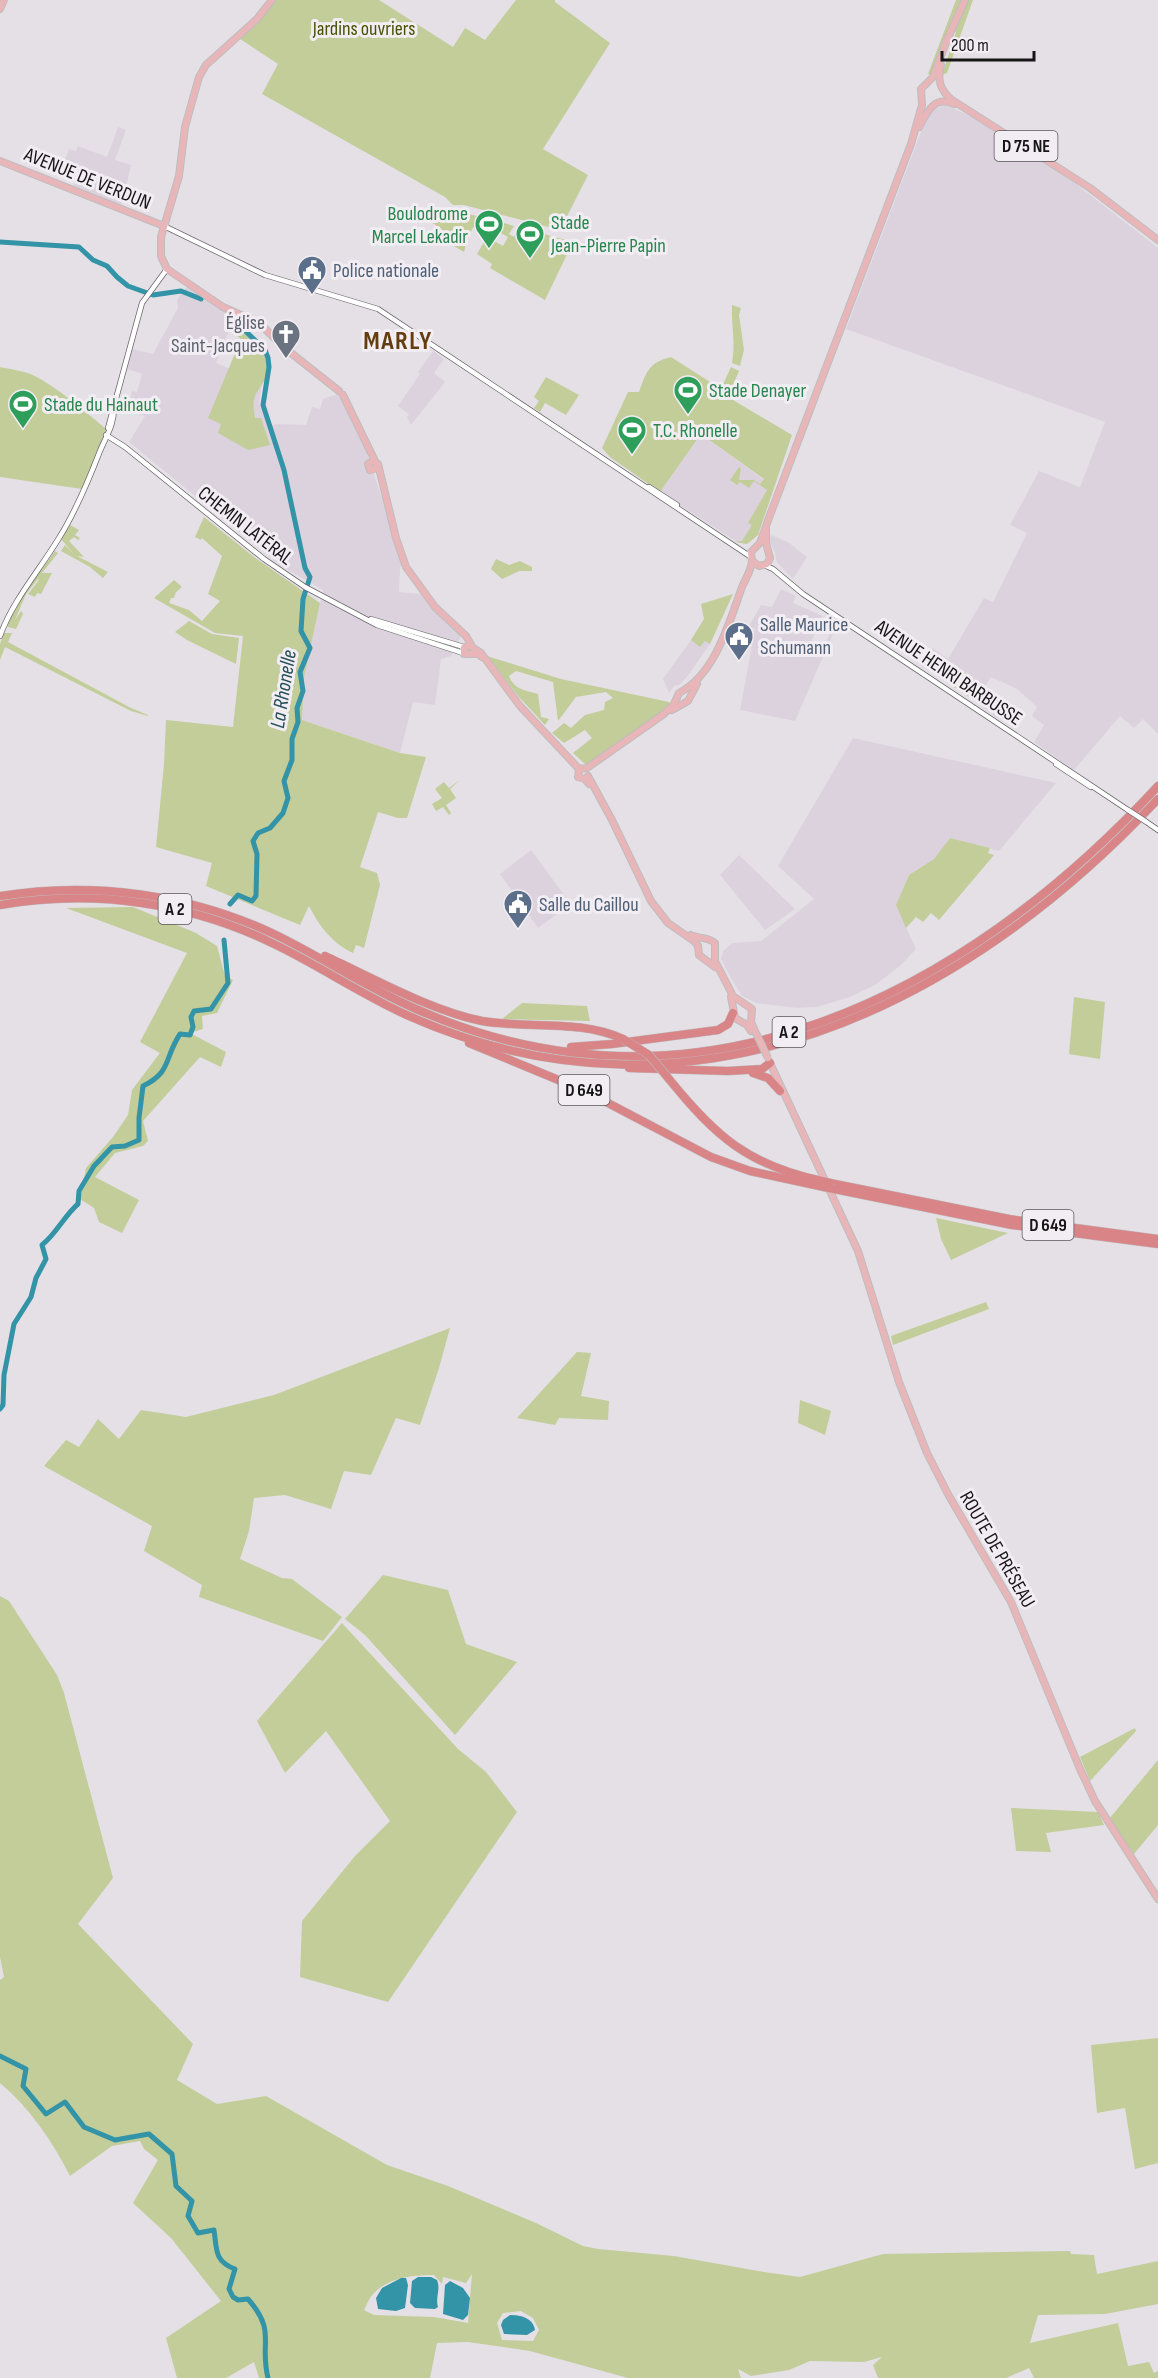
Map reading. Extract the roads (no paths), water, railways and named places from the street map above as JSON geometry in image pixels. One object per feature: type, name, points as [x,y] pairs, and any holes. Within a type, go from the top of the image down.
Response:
[{"type":"highway","name":"A 2","points":[[0,896],[55,890],[128,892],[194,905],[261,928],[356,979],[423,1012],[458,1026],[504,1039],[581,1052],[660,1054],[744,1044],[791,1032],[837,1016],[920,978],[1003,926],[1083,861],[1158,786]]},
{"type":"highway","name":"A 2","points":[[356,979],[418,1020],[494,1046],[560,1058],[628,1064],[709,1059],[795,1040],[868,1014],[943,976],[1014,929],[1093,864],[1158,799]]},
{"type":"highway","name":"A 2","points":[[0,904],[79,898],[131,902],[178,910],[217,921],[341,971]]},
{"type":"highway","name":"D 649","points":[[341,971],[356,979],[468,1017],[502,1023],[590,1028],[623,1038],[649,1055],[700,1117],[733,1145],[765,1163],[803,1177],[828,1185],[1012,1225],[1158,1244]]},
{"type":"highway","points":[[504,1039],[568,1047],[604,1045],[720,1029],[728,1024],[734,1011]]},
{"type":"highway","name":"D 649","points":[[418,1020],[580,1088],[694,1150],[745,1169],[1026,1222],[1158,1239]]},
{"type":"highway","points":[[560,1058],[584,1064],[629,1068],[728,1071],[760,1070],[768,1061]]},
{"type":"highway","points":[[728,1071],[760,1074],[770,1080],[780,1091]]},
{"type":"main road","points":[[0,9],[4,0]]},
{"type":"main road","points":[[272,0],[257,19],[208,63],[200,75],[185,125],[179,176],[161,237],[160,251],[166,269],[225,308],[259,323],[286,349],[341,393],[369,449],[406,567],[433,605],[464,635],[468,649],[483,657],[518,704],[585,772],[612,820],[646,891],[670,925],[694,941],[698,946],[699,955],[714,965],[737,1020],[753,1031]]},
{"type":"main road","points":[[585,772],[671,708],[678,693],[684,691],[700,677],[721,641],[911,144],[922,107],[922,88],[933,77],[965,0],[942,65],[939,78],[942,88],[937,102],[926,114],[911,144]]},
{"type":"main road","points":[[928,82],[935,82],[942,88]]},
{"type":"main road","name":"D 75 NE","points":[[942,88],[971,113]]},
{"type":"main road","points":[[922,98],[928,103],[937,102]]},
{"type":"main road","name":"D 75 NE","points":[[937,102],[948,102],[971,113],[1080,182],[1158,242]]},
{"type":"main road","name":"AVENUE DE VERDUN","points":[[0,161],[164,226]]},
{"type":"main road","points":[[585,772],[689,701],[725,637],[749,577],[770,558],[765,543],[766,527]]},
{"type":"main road","points":[[756,547],[767,549]]},
{"type":"main road","points":[[751,559],[762,565]]},
{"type":"main road","points":[[684,691],[690,696]]},
{"type":"main road","points":[[677,698],[683,703]]},
{"type":"main road","points":[[661,914],[684,932],[715,943],[716,962],[734,996],[752,1008],[753,1031],[787,1100]]},
{"type":"main road","points":[[698,946],[704,939]]},
{"type":"main road","points":[[706,958],[715,954]]},
{"type":"main road","points":[[734,1011],[743,1003]]},
{"type":"main road","points":[[743,1023],[751,1018]]},
{"type":"main road","points":[[768,1061],[780,1091],[787,1100]]},
{"type":"main road","name":"ROUTE DE PRÉSEAU","points":[[787,1100],[850,1232],[866,1274],[899,1382],[927,1453],[949,1496],[1011,1602],[1085,1780],[1102,1815],[1158,1899]]},
{"type":"street","points":[[164,226],[265,275],[378,309],[751,559]]},
{"type":"street","points":[[0,636],[11,608],[59,539],[83,493],[108,434],[142,303],[166,269]]},
{"type":"street","name":"CHEMIN LATÉRAL","points":[[108,434],[264,559],[312,592],[388,629],[468,649]]},
{"type":"street","points":[[628,476],[652,489],[735,545],[746,549],[756,547]]},
{"type":"street","name":"AVENUE HENRI BARBUSSE","points":[[770,558],[778,570],[793,584],[1158,830]]},
{"type":"street","name":"AVENUE HENRI BARBUSSE","points":[[762,565],[771,568],[794,588],[839,616]]},
{"type":"water","points":[[418,2277],[431,2277],[437,2280],[438,2307],[435,2309],[415,2308],[410,2303],[412,2281]]},
{"type":"water","points":[[401,2278],[406,2278],[408,2285],[405,2308],[396,2311],[378,2309],[376,2298],[382,2288]]},
{"type":"water","points":[[450,2281],[463,2288],[470,2298],[468,2315],[463,2320],[443,2314],[445,2285]]},
{"type":"water","points":[[510,2315],[526,2318],[535,2330],[527,2335],[504,2334],[501,2325],[503,2320]]},
{"type":"waterway","name":"La Rhonelle","points":[[0,242],[79,247],[93,260],[107,266],[128,286],[153,295],[181,291],[201,299]]},
{"type":"waterway","name":"La Rhonelle","points":[[230,904],[238,895],[252,901],[256,896],[257,854],[253,841],[258,833],[270,828],[283,813],[288,798],[284,781],[292,760],[292,739],[298,722],[297,708],[303,691],[300,672],[310,648],[301,631],[303,599],[310,577],[305,568],[284,470],[263,405],[269,367],[268,358],[265,350],[231,317]]},
{"type":"waterway","name":"La Rhonelle","points":[[0,1409],[3,1405],[4,1375],[14,1324],[31,1297],[36,1278],[46,1259],[42,1245],[78,1204],[79,1191],[94,1166],[112,1147],[125,1146],[139,1140],[143,1086],[163,1070],[180,1034],[190,1035],[193,1027],[191,1017],[194,1011],[211,1009],[228,983],[224,940]]},
{"type":"waterway","name":"La Rhonelle","points":[[0,2056],[26,2069],[23,2086],[46,2114],[65,2102],[84,2127],[115,2140],[149,2134],[172,2154],[176,2186],[192,2201],[188,2216],[198,2233],[214,2230],[216,2249],[220,2258],[235,2269],[229,2289],[233,2297],[238,2300],[248,2299],[262,2320],[266,2337],[265,2355],[268,2378]]},
{"type":"place","name":"Boulodrome Marcel Lekadir","points":[[489,250]]},
{"type":"place","name":"Stade Jean-Pierre Papin","points":[[530,260]]},
{"type":"place","name":"Police nationale","points":[[312,296]]},
{"type":"place","name":"Église Saint-Jacques","points":[[286,360]]},
{"type":"place","name":"Stade Denayer","points":[[688,416]]},
{"type":"place","name":"Stade du Hainaut","points":[[23,430]]},
{"type":"place","name":"T.C. Rhonelle","points":[[632,456]]},
{"type":"place","name":"Salle Maurice Schumann","points":[[739,662]]},
{"type":"place","name":"Salle du Caillou","points":[[518,930]]},
{"type":"district","name":"MARLY","points":[[398,340]]},
{"type":"park label","name":"Jardins ouvriers","points":[[364,28]]}]
